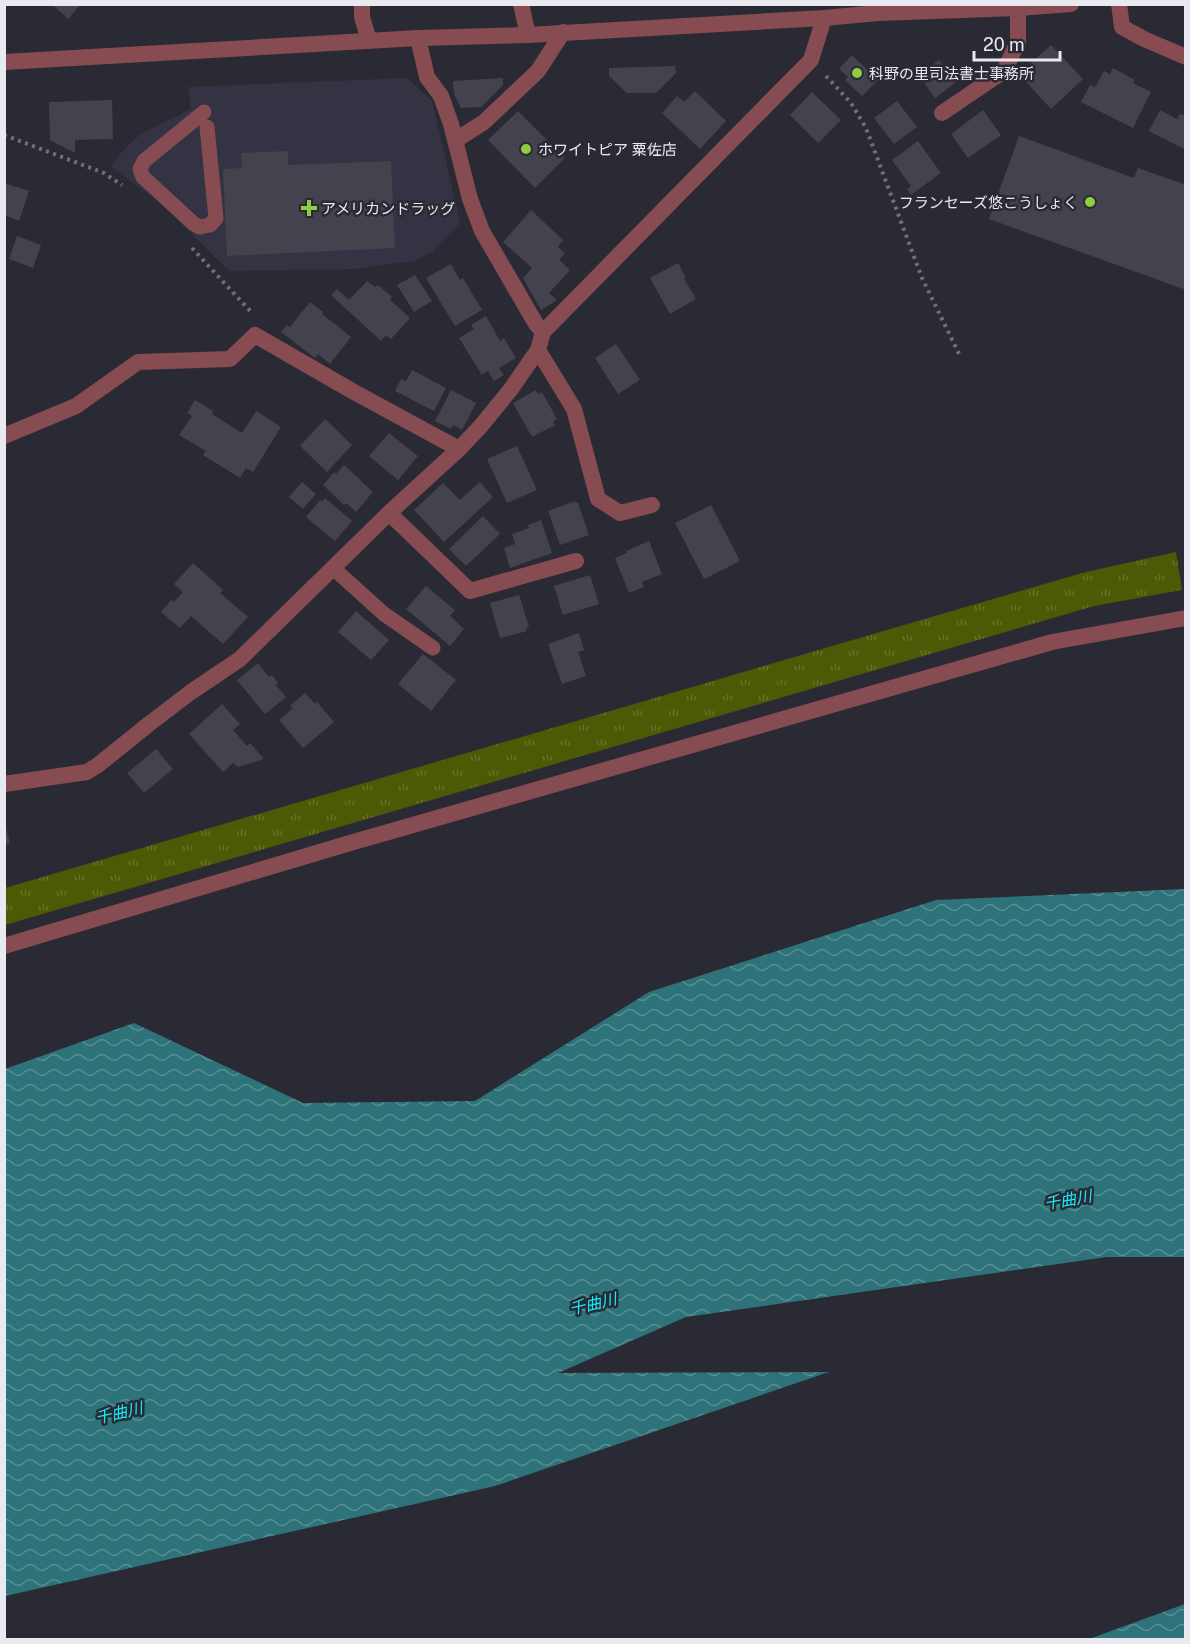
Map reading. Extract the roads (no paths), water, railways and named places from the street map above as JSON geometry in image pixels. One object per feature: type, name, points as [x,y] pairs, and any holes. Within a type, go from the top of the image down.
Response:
[{"type":"street","points":[[362,4],[362,17],[369,41]]},
{"type":"street","points":[[521,4],[528,34]]},
{"type":"street","points":[[4,62],[824,18],[879,9],[1018,8],[1071,4]]},
{"type":"street","points":[[1119,4],[1122,27],[1185,57]]},
{"type":"street","points":[[942,113],[1004,71],[1018,42],[1018,8]]},
{"type":"street","points":[[4,784],[87,772],[149,723],[240,659],[480,427],[511,389],[538,350],[543,332],[811,60],[824,18]]},
{"type":"street","points":[[456,140],[484,122],[538,71],[563,32]]},
{"type":"street","points":[[418,38],[427,77],[441,96],[456,140],[470,199],[482,231],[536,324],[543,332]]},
{"type":"street","points":[[4,436],[76,406],[138,362],[230,358],[255,335],[459,449]]},
{"type":"street","points":[[538,350],[574,409],[598,499],[620,513],[652,506]]},
{"type":"street","points":[[389,513],[470,591],[576,561]]},
{"type":"street","points":[[4,946],[350,843],[1052,642],[1185,618]]},
{"type":"lane","points":[[206,119],[216,218],[210,225],[200,227],[143,177],[140,169],[144,161],[206,119]]},
{"type":"lane","points":[[333,568],[384,614],[432,648]]},
{"type":"water","name":"千曲川","points":[[1185,889],[1185,1257],[1107,1257],[686,1317],[558,1373],[829,1372],[495,1486],[5,1596],[5,1069],[134,1023],[303,1103],[475,1101],[649,992],[936,900]]},
{"type":"water","points":[[1185,1604],[1185,1639],[1089,1639]]},
{"type":"place","name":"科野の里司法書士事務所","points":[[857,73]]},
{"type":"place","name":"ホワイトピア 粟佐店","points":[[526,149]]},
{"type":"place","name":"フランセーズ悠こうしょく","points":[[1090,202]]},
{"type":"place","name":"アメリカンドラッグ","points":[[309,208]]}]
